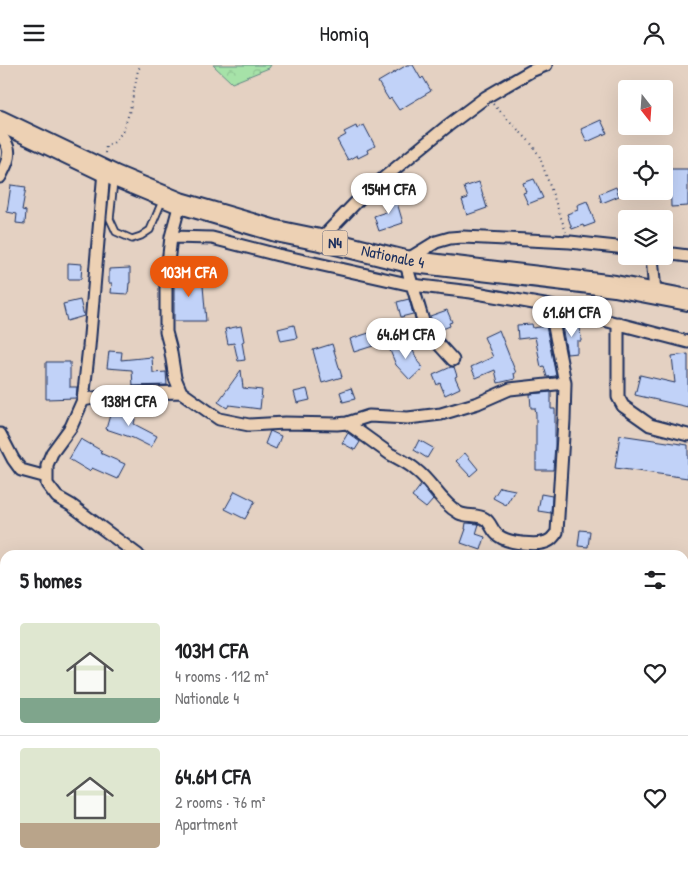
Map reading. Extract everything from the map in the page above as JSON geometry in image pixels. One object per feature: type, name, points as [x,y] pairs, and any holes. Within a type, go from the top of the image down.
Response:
[{"type":"highway","name":"Nationale 4","points":[[1,126],[172,200],[276,231],[405,261],[615,285],[688,300]]},
{"type":"street","points":[[320,240],[363,195],[446,127],[486,97],[531,71],[546,65]]},
{"type":"street","points":[[0,177],[8,155],[1,126]]},
{"type":"street","points":[[110,174],[83,400],[71,427],[52,453],[47,465],[47,484],[57,497],[71,505],[131,550]]},
{"type":"street","points":[[172,200],[171,237],[166,280],[166,332],[175,378],[182,391],[219,419],[249,425],[347,423],[369,416],[408,419],[441,414],[478,403],[510,389],[565,383]]},
{"type":"street","points":[[171,237],[212,239],[412,285],[550,306],[688,342]]},
{"type":"street","points":[[453,360],[433,338],[423,321],[405,261],[436,241],[463,237],[618,247]]},
{"type":"street","points":[[673,254],[688,256]]},
{"type":"street","points":[[653,265],[655,293]]},
{"type":"street","points":[[347,423],[391,454],[415,468],[426,477],[439,495],[458,512],[483,517],[488,520],[499,537],[520,544],[546,543],[557,532],[565,383],[550,306]]},
{"type":"street","points":[[618,323],[618,397],[623,406],[650,425],[688,435]]},
{"type":"street","points":[[83,400],[115,395],[182,391]]},
{"type":"street","points":[[0,435],[21,470],[47,477]]},
{"type":"lane","points":[[110,174],[110,219],[116,232],[132,239],[141,237],[150,230],[172,200]]},
{"type":"path","points":[[110,174],[104,149],[114,142],[122,132],[131,107],[138,70],[141,65]]},
{"type":"path","points":[[486,97],[530,142],[539,155],[570,243]]},
{"type":"green space","points":[[213,65],[271,65],[269,68],[232,83]]},
{"type":"building","points":[[407,65],[413,65],[431,91],[399,110],[391,98],[389,100],[378,82]]},
{"type":"building","points":[[601,120],[607,133],[587,142],[581,129]]},
{"type":"building","points":[[364,125],[375,146],[367,150],[368,153],[358,158],[357,155],[348,160],[337,140],[346,135],[344,132],[356,126],[357,129]]},
{"type":"building","points":[[673,169],[688,169],[688,206],[671,207],[671,200],[673,200]]},
{"type":"building","points":[[534,179],[543,198],[528,204],[523,193],[526,192],[523,183]]},
{"type":"building","points":[[479,182],[487,208],[467,215],[462,200],[468,198],[464,187]]},
{"type":"building","points":[[11,185],[26,187],[22,210],[26,211],[25,224],[16,223],[17,214],[7,212]]},
{"type":"building","points":[[616,187],[618,196],[602,203],[599,194]]},
{"type":"building","points":[[395,196],[403,223],[379,231],[374,216],[386,212],[382,202]]},
{"type":"building","points":[[587,201],[595,223],[572,229],[567,214],[578,210],[577,205]]},
{"type":"building","points":[[68,263],[82,264],[81,279],[68,279]]},
{"type":"building","points":[[130,268],[128,294],[111,293],[112,283],[109,283],[109,269]]},
{"type":"building","points":[[202,274],[206,321],[174,321],[174,276]]},
{"type":"building","points":[[409,299],[413,314],[401,317],[397,302]]},
{"type":"building","points":[[80,300],[84,316],[67,321],[63,304]]},
{"type":"building","points":[[447,310],[452,322],[449,323],[450,326],[440,330],[439,327],[436,328],[430,316]]},
{"type":"building","points":[[532,324],[533,328],[546,326],[556,376],[547,377],[544,366],[541,367],[535,337],[518,339],[517,325]]},
{"type":"building","points":[[294,325],[297,338],[281,341],[278,329]]},
{"type":"building","points":[[580,325],[581,341],[577,341],[577,353],[567,354],[562,326]]},
{"type":"building","points":[[241,326],[245,360],[238,361],[234,343],[228,344],[225,329]]},
{"type":"building","points":[[499,330],[516,373],[514,373],[515,379],[498,383],[495,370],[476,378],[471,367],[493,357],[484,337]]},
{"type":"building","points":[[369,333],[373,346],[354,352],[350,339]]},
{"type":"building","points":[[409,341],[418,362],[423,368],[410,380],[396,365],[389,348]]},
{"type":"building","points":[[332,344],[342,377],[322,383],[313,350]]},
{"type":"building","points":[[109,351],[122,352],[121,360],[152,357],[153,373],[166,372],[167,385],[133,386],[132,370],[107,368]]},
{"type":"building","points":[[688,354],[688,407],[635,395],[640,375],[675,383],[672,356]]},
{"type":"building","points":[[46,362],[70,362],[70,387],[77,387],[76,398],[46,399]]},
{"type":"building","points":[[454,367],[457,376],[455,377],[460,388],[445,395],[440,383],[437,385],[433,375]]},
{"type":"building","points":[[241,370],[243,388],[262,390],[260,409],[229,405],[227,408],[218,402]]},
{"type":"building","points":[[351,388],[355,399],[343,402],[340,392]]},
{"type":"building","points":[[307,389],[310,400],[297,403],[294,392]]},
{"type":"building","points":[[551,392],[551,409],[555,409],[553,470],[536,470],[536,414],[535,408],[531,408],[530,394]]},
{"type":"building","points":[[112,408],[136,415],[134,424],[157,436],[151,447],[133,438],[106,429]]},
{"type":"building","points":[[270,431],[281,436],[276,449],[265,444]]},
{"type":"building","points":[[348,433],[360,442],[355,450],[342,443]]},
{"type":"building","points":[[620,435],[688,445],[688,478],[615,468]]},
{"type":"building","points":[[81,439],[102,451],[100,453],[125,464],[117,479],[92,468],[89,471],[69,459]]},
{"type":"building","points":[[419,440],[433,448],[427,458],[414,450]]},
{"type":"building","points":[[465,453],[478,469],[470,476],[456,461]]},
{"type":"building","points":[[421,485],[433,500],[426,508],[412,497]]},
{"type":"building","points":[[500,487],[515,490],[506,505],[493,498]]},
{"type":"building","points":[[235,491],[255,501],[245,519],[225,509]]},
{"type":"building","points":[[541,494],[552,496],[551,513],[538,511]]},
{"type":"building","points":[[466,523],[479,524],[476,534],[485,537],[481,550],[461,543]]},
{"type":"building","points":[[580,530],[590,531],[588,547],[578,546]]}]
